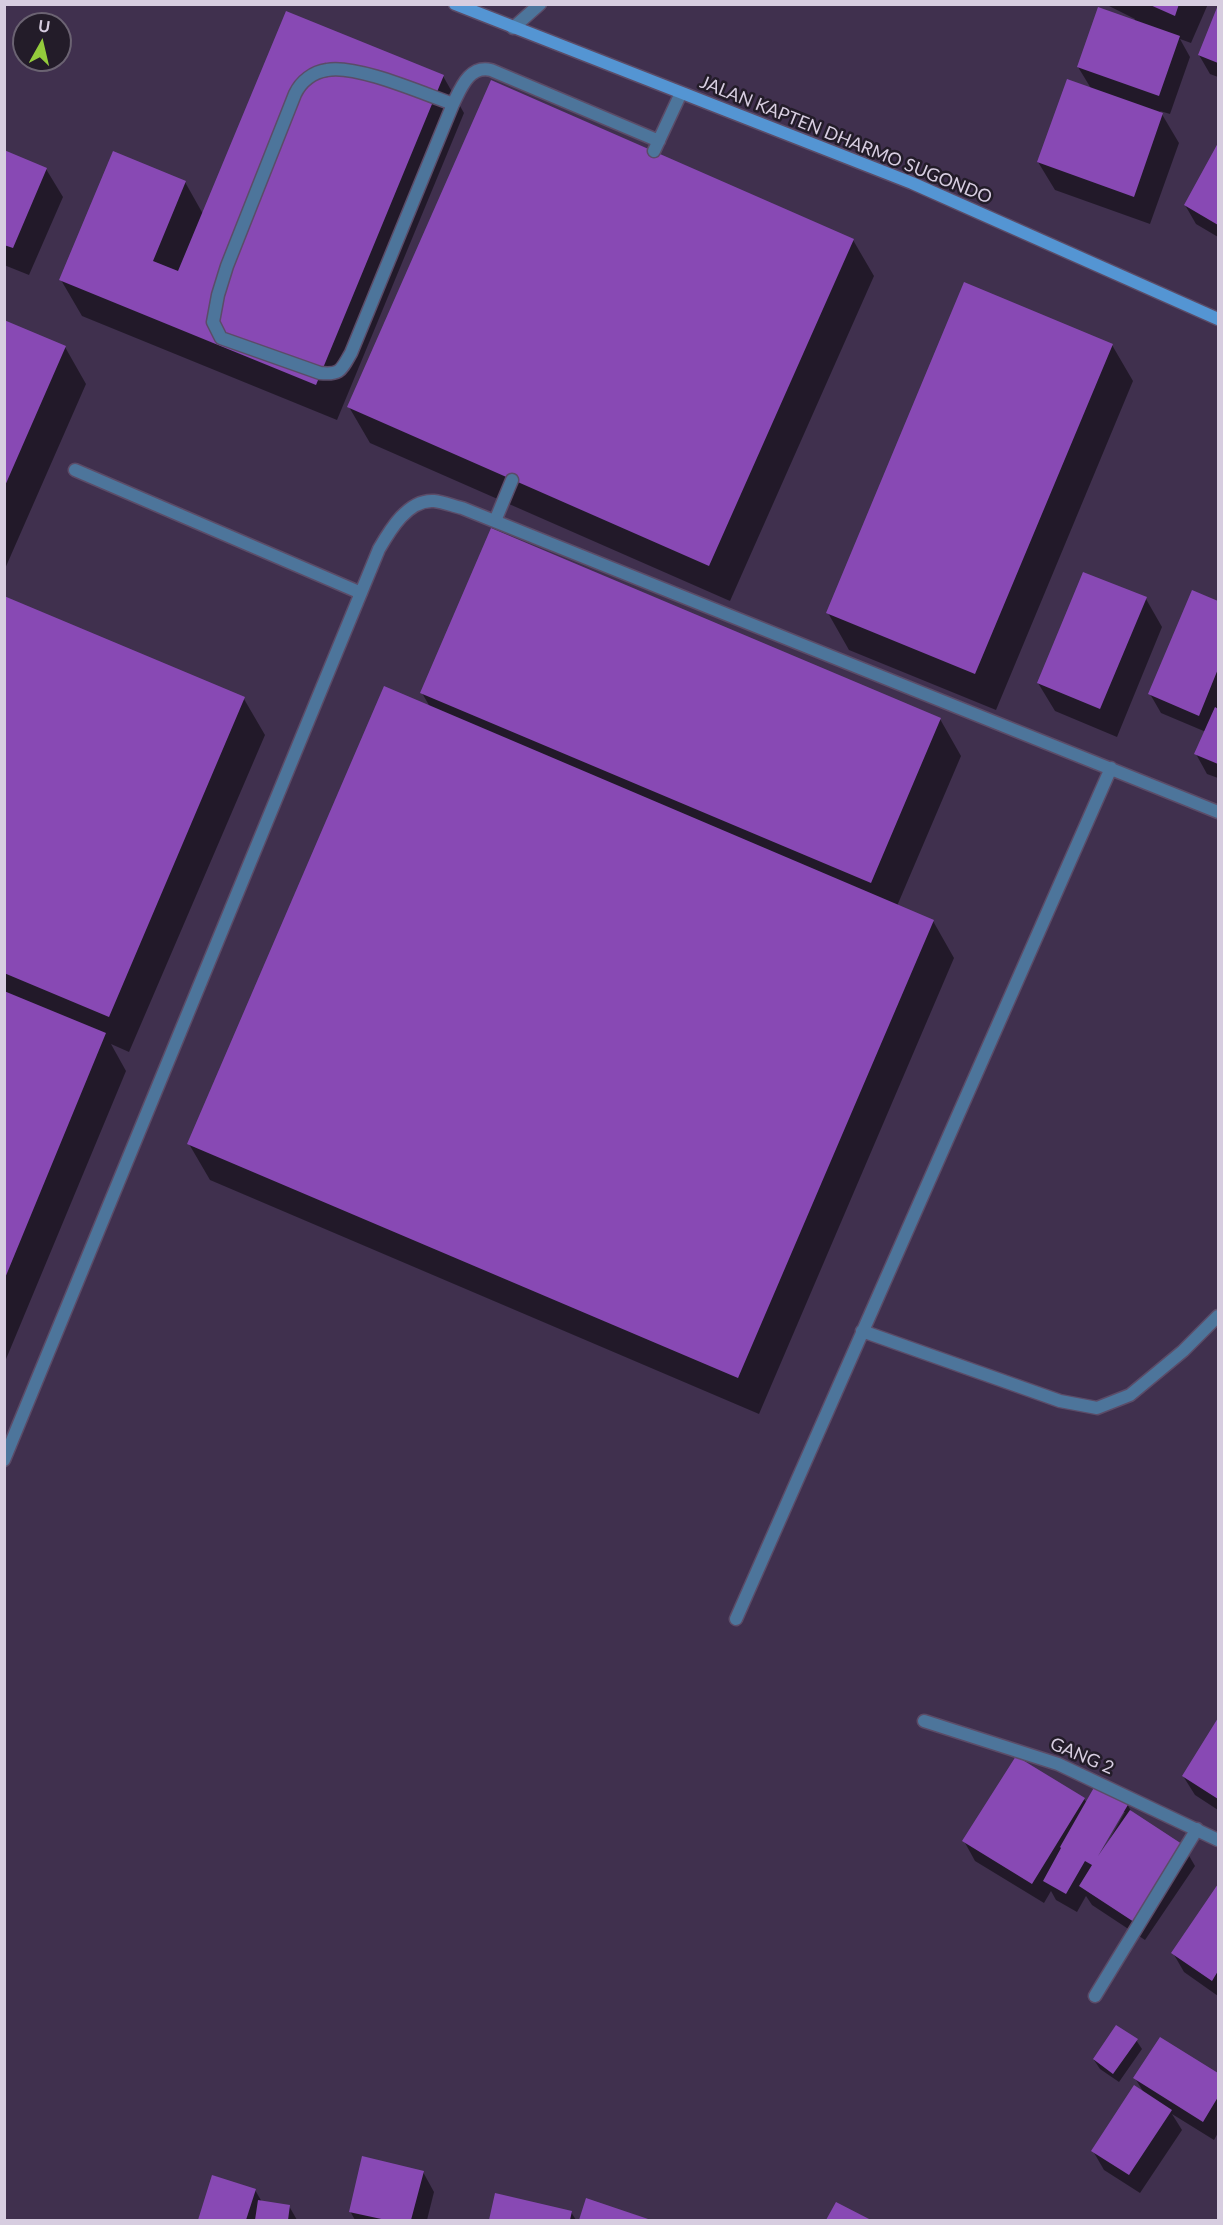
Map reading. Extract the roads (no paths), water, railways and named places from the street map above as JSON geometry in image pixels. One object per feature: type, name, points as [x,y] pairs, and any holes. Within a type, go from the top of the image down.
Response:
[{"type":"main road","name":"JALAN KAPTEN DHARMO SUGONDO","points":[[456,4],[912,183],[1218,319]]},
{"type":"street","points":[[513,28],[540,4]]},
{"type":"street","points":[[453,104],[388,81],[338,69],[317,72],[301,83],[221,285],[213,322],[221,338],[320,373],[340,372],[351,353],[453,104],[473,72],[484,69],[657,146],[681,93]]},
{"type":"street","points":[[75,470],[361,593]]},
{"type":"street","points":[[495,521],[512,480]]},
{"type":"street","points":[[4,1460],[379,549],[394,525],[413,507],[432,501],[462,508],[1218,812]]},
{"type":"street","points":[[736,1619],[1111,768]]},
{"type":"street","points":[[862,1331],[1060,1401],[1097,1408],[1130,1395],[1183,1351],[1218,1316]]},
{"type":"street","name":"GANG 2","points":[[924,1721],[1058,1764],[1218,1840]]},
{"type":"street","points":[[1095,1996],[1197,1829]]}]
